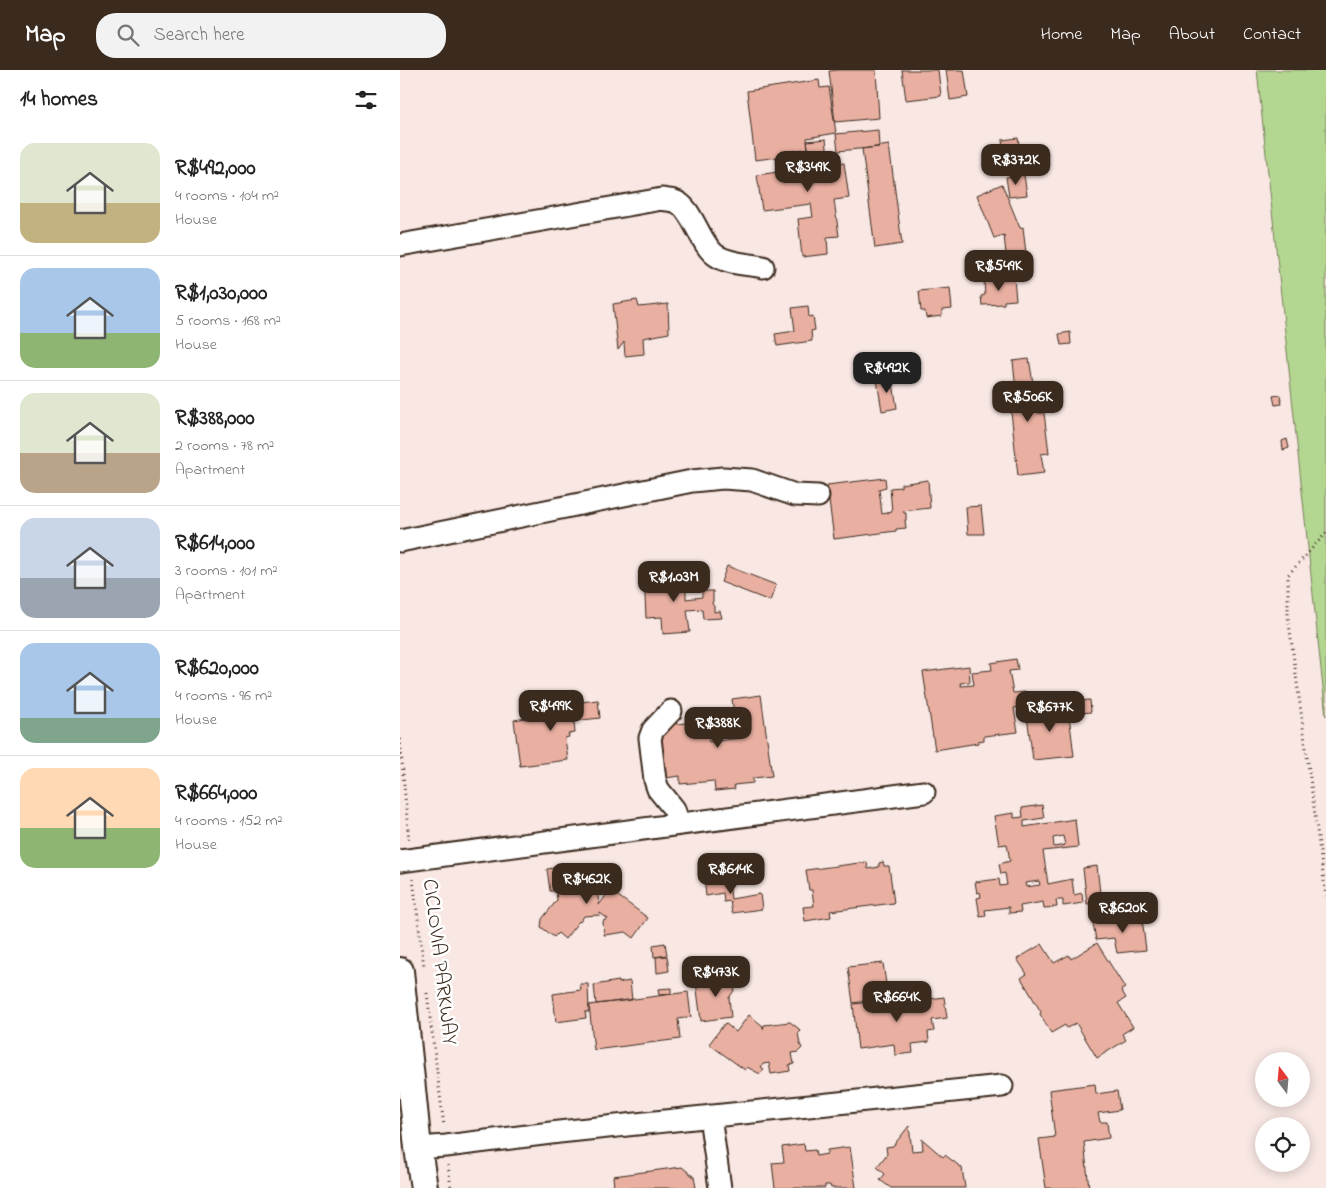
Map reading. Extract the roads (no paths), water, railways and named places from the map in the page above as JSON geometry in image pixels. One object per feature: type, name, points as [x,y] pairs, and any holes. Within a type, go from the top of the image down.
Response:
[{"type":"main road","points":[[412,970],[418,1148],[424,1188]]},
{"type":"street","points":[[400,245],[662,199],[676,201],[685,210],[708,249],[717,256],[730,261],[763,267]]},
{"type":"street","points":[[400,541],[692,480],[723,478],[752,480],[795,495],[818,496]]},
{"type":"street","points":[[671,711],[653,730],[650,738],[655,780],[658,789],[674,809],[679,824]]},
{"type":"street","points":[[405,860],[924,792]]},
{"type":"street","points":[[418,1148],[1002,1086]]},
{"type":"street","points":[[710,1116],[720,1188]]}]
